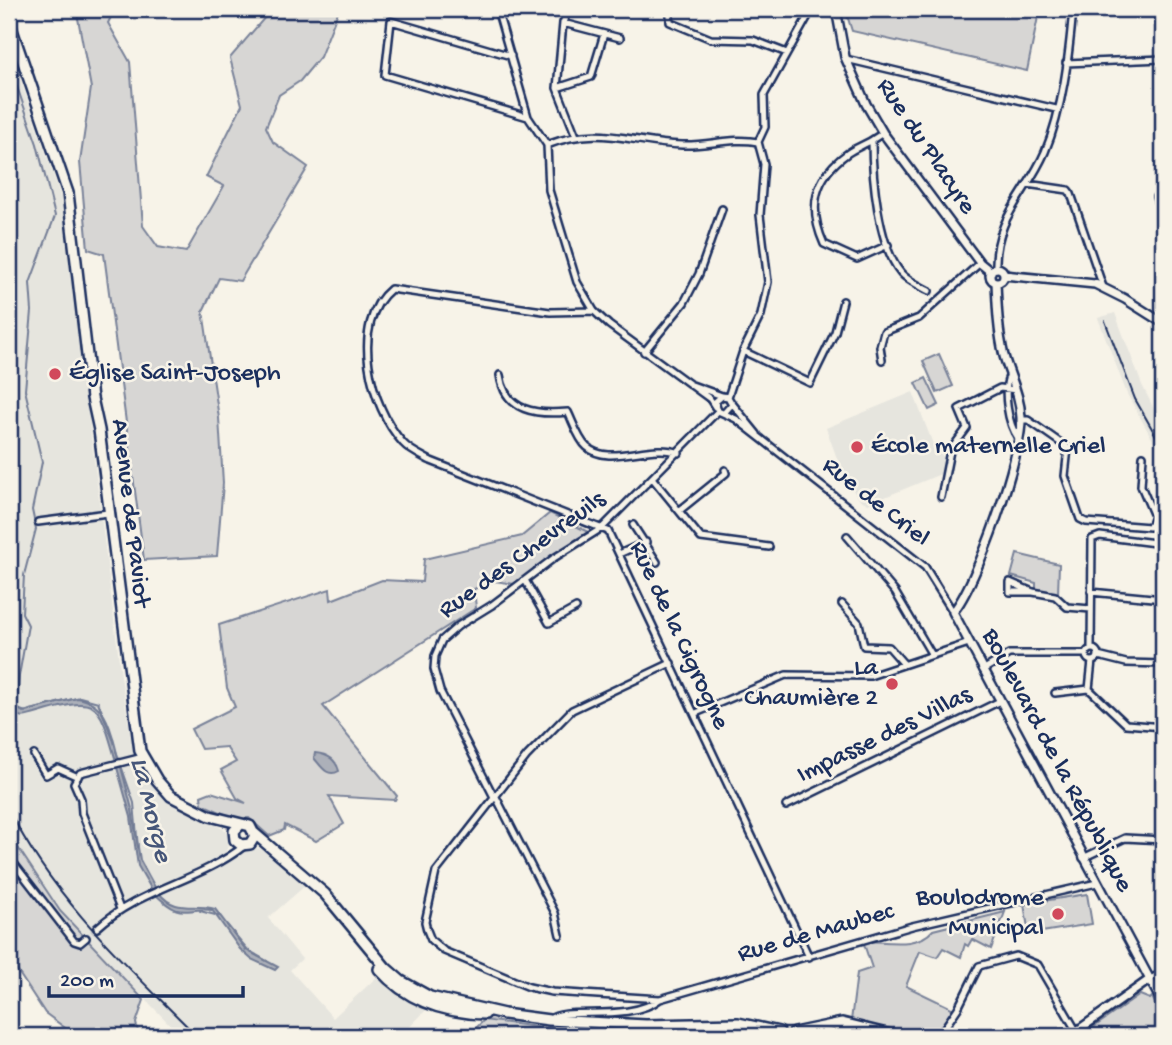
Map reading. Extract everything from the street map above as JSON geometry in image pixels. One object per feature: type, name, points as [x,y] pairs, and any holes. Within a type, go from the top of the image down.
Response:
[{"type":"main road","name":"Avenue de Paviot","points":[[9,20],[65,182],[136,735],[144,757],[165,790],[210,816],[239,826],[250,826],[254,833],[305,874],[344,918],[352,934],[382,972],[397,986],[426,1004],[456,1011],[549,1020],[646,1025],[738,1023],[777,1034],[796,1034],[842,1023],[895,1036]]},
{"type":"main road","name":"Avenue de Paviot","points":[[210,816],[234,838],[247,845],[278,851]]},
{"type":"main road","points":[[234,838],[239,826]]},
{"type":"main road","points":[[247,845],[254,833]]},
{"type":"main road","points":[[754,1026],[765,1036]]},
{"type":"main road","points":[[811,1036],[838,1028],[875,1036]]},
{"type":"street","points":[[497,9],[528,117],[547,145],[597,133],[685,145],[733,138],[758,142]]},
{"type":"street","points":[[568,9],[563,23],[556,88],[576,136]]},
{"type":"street","points":[[670,9],[670,22],[711,39],[753,40],[788,53]]},
{"type":"street","points":[[727,398],[716,400],[719,410],[730,409],[727,398],[743,351],[761,314],[768,282],[760,215],[764,164],[758,142],[765,127],[764,96],[812,9]]},
{"type":"street","name":"Rue du Placyre","points":[[836,9],[846,59],[883,133],[980,263],[1004,275]]},
{"type":"street","points":[[953,612],[962,602],[972,578],[1020,440],[1022,420],[999,331],[996,282],[991,278],[996,242],[1002,225],[1044,153],[1066,63],[1073,9]]},
{"type":"street","points":[[511,56],[391,21],[385,75],[528,117]]},
{"type":"street","points":[[563,23],[620,38]]},
{"type":"street","points":[[556,88],[591,77],[604,34]]},
{"type":"street","points":[[846,59],[1056,109]]},
{"type":"street","points":[[1066,63],[1163,59]]},
{"type":"street","points":[[883,133],[837,163],[813,203],[814,221],[824,244],[857,260],[888,245]]},
{"type":"street","points":[[872,140],[873,183],[888,245],[902,275],[929,292]]},
{"type":"street","name":"Rue de Criel","points":[[547,145],[549,190],[577,282],[594,311],[925,567],[953,612]]},
{"type":"street","points":[[1027,184],[1068,190],[1071,194],[1103,287]]},
{"type":"street","points":[[1163,190],[1156,197],[1163,220]]},
{"type":"street","points":[[644,352],[684,303],[699,274],[722,209]]},
{"type":"street","points":[[882,360],[880,347],[884,332],[919,318],[980,263]]},
{"type":"street","points":[[996,282],[1004,275],[1103,287],[1163,323]]},
{"type":"street","name":"Rue de la Cigrogne","points":[[594,311],[550,312],[391,289],[372,309],[370,381],[380,405],[402,442],[409,448],[431,461],[608,531],[809,957]]},
{"type":"street","points":[[743,351],[810,383],[835,332],[843,302]]},
{"type":"street","points":[[1010,374],[1006,390],[1013,430],[1020,440]]},
{"type":"street","points":[[500,375],[506,398],[521,409],[544,414],[568,412],[585,446],[599,454],[614,456],[644,449],[679,453]]},
{"type":"street","name":"Rue de Criel","points":[[689,385],[727,398],[758,437]]},
{"type":"street","points":[[940,496],[950,451],[967,428],[959,410],[1000,388],[1016,390]]},
{"type":"street","name":"Rue des Chevreuils","points":[[560,935],[555,913],[440,691],[434,669],[435,656],[442,640],[458,626],[602,528],[719,410]]},
{"type":"street","points":[[1022,420],[1028,419],[1068,448],[1066,483],[1080,519],[1086,522],[1150,527],[1154,516],[1141,486],[1143,456]]},
{"type":"street","points":[[679,511],[726,473],[725,470]]},
{"type":"street","points":[[653,479],[701,538],[769,547]]},
{"type":"street","points":[[38,522],[108,513]]},
{"type":"street","points":[[633,525],[657,562]]},
{"type":"street","points":[[847,536],[895,592],[932,655]]},
{"type":"street","points":[[983,670],[1009,654],[1086,654],[1091,649],[1092,539],[1100,536],[1163,544]]},
{"type":"street","points":[[619,554],[646,542]]},
{"type":"street","points":[[525,580],[549,623],[576,608]]},
{"type":"street","points":[[1033,592],[1055,596],[1067,607],[1091,609]]},
{"type":"street","points":[[1091,592],[1163,599]]},
{"type":"street","points":[[842,604],[859,623],[863,646],[889,647],[903,663]]},
{"type":"street","name":"Boulevard de la République","points":[[953,612],[1163,1004]]},
{"type":"street","points":[[696,713],[786,676],[870,676],[969,643]]},
{"type":"street","points":[[1091,649],[1097,650],[1098,656]]},
{"type":"street","points":[[1086,654],[1092,661]]},
{"type":"street","points":[[1089,689],[1092,661],[1098,656]]},
{"type":"street","points":[[1098,656],[1126,663],[1163,664]]},
{"type":"street","points":[[660,999],[552,992],[529,987],[463,960],[431,940],[425,922],[436,872],[494,796],[566,714],[671,663]]},
{"type":"street","points":[[1055,693],[1089,689]]},
{"type":"street","points":[[1089,689],[1126,724],[1163,727]]},
{"type":"street","name":"Impasse des Villas","points":[[786,806],[1000,701]]},
{"type":"street","points":[[34,755],[46,775],[58,768],[78,777]]},
{"type":"street","points":[[120,909],[82,813],[81,799],[74,783],[80,773],[144,757]]},
{"type":"street","points":[[232,855],[234,838]]},
{"type":"street","points":[[1083,858],[1125,838],[1163,840]]},
{"type":"street","points":[[97,928],[120,909],[232,855],[247,845]]},
{"type":"street","points":[[9,857],[74,941],[80,943],[86,938]]},
{"type":"street","name":"Rue de Maubec","points":[[549,1020],[561,1014],[615,1014],[971,910],[1097,883]]},
{"type":"street","points":[[939,1036],[958,1008],[979,966],[1016,956],[1038,965],[1074,1034],[1163,972]]},
{"type":"street","points":[[643,1036],[646,1025]]},
{"type":"shaded area","points":[[272,9],[339,9],[320,57],[300,81],[279,95],[266,127],[273,142],[308,167],[240,281],[219,278],[203,311],[219,418],[223,483],[217,556],[144,560],[104,254],[88,249],[80,162],[91,88],[77,13],[111,17],[108,23],[130,62],[143,226],[158,247],[186,252],[224,186],[206,177],[242,105],[230,58]]},
{"type":"shaded area","points":[[845,9],[1046,9],[1039,12],[1027,71],[852,31]]},
{"type":"shaded area","points":[[9,47],[62,200],[121,676],[135,763],[169,800],[225,830],[230,840],[225,854],[259,848],[273,855],[306,885],[268,918],[302,959],[290,970],[333,1018],[380,974],[399,992],[427,1009],[401,1036],[181,1036],[60,911],[39,883],[9,829]]},
{"type":"shaded area","points":[[1115,313],[1142,385],[1163,427],[1163,458],[1127,394],[1098,318]]},
{"type":"shaded area","points":[[939,354],[953,386],[937,393],[923,361]]},
{"type":"shaded area","points":[[926,378],[939,405],[929,410],[916,383]]},
{"type":"shaded area","points":[[913,392],[936,452],[940,451],[945,462],[943,473],[868,504],[859,499],[843,475],[826,428]]},
{"type":"shaded area","points":[[550,513],[588,532],[514,584],[495,581],[474,589],[476,608],[323,706],[397,796],[395,800],[329,796],[344,824],[316,841],[285,825],[284,830],[269,836],[249,818],[236,819],[202,804],[201,796],[211,792],[246,803],[237,798],[221,770],[236,762],[226,747],[201,749],[191,729],[235,707],[227,688],[219,625],[330,589],[331,600],[382,580],[422,582],[424,559],[522,536]]},
{"type":"shaded area","points":[[1017,554],[1059,564],[1058,594],[1036,589],[1036,583],[1011,576]]},
{"type":"shaded area","points":[[77,698],[96,705],[102,712],[110,728],[118,757],[115,758],[104,723],[92,706],[71,705],[25,717],[15,714],[16,707],[23,712]]},
{"type":"shaded area","points":[[315,753],[330,758],[339,771],[331,773],[325,770],[314,758]]},
{"type":"shaded area","points":[[120,763],[132,809],[140,860],[156,889],[152,890],[138,866],[131,817],[116,764]]},
{"type":"shaded area","points":[[9,834],[60,911],[144,1000],[136,1023],[139,1036],[76,1036],[45,1013],[9,958]]},
{"type":"shaded area","points":[[159,893],[178,906],[215,909],[246,950],[278,967],[275,970],[251,959],[240,949],[212,910],[178,910],[155,894]]},
{"type":"shaded area","name":"Boulodrome Municipal","points":[[1087,894],[1092,924],[1029,934],[1024,904]]},
{"type":"shaded area","points":[[1005,912],[991,949],[972,939],[968,946],[965,944],[961,957],[943,948],[937,957],[920,951],[906,986],[954,1009],[933,1036],[901,1036],[851,1021],[857,973],[872,968],[863,941],[910,942],[919,940],[933,930]]},
{"type":"shaded area","points":[[1140,995],[1150,999],[1152,997],[1163,1019],[1163,1036],[1081,1036]]},
{"type":"shaded area","points":[[484,1020],[553,1029],[640,1034],[468,1036]]},
{"type":"waterway","name":"La Morge","points":[[9,64],[37,144],[55,216],[30,283],[32,311],[25,390],[42,462],[32,510],[36,529],[24,575],[22,613],[28,625],[19,676],[17,709],[26,712]]},
{"type":"waterway","name":"La Morge","points":[[31,710],[80,697],[98,702],[113,739]]},
{"type":"waterway","name":"La Morge","points":[[116,751],[134,803],[138,848]]},
{"type":"waterway","name":"La Morge","points":[[200,911],[219,916]]},
{"type":"waterway","name":"La Morge","points":[[227,925],[248,950],[267,961]]},
{"type":"tunnel","points":[[86,938],[97,928]]},
{"type":"railway","points":[[1105,321],[1135,399],[1163,448]]},
{"type":"railway","points":[[9,810],[27,843],[70,903],[197,1036]]},
{"type":"place","name":"Église Saint-Joseph","points":[[55,374]]},
{"type":"place","name":"École maternelle Criel","points":[[857,447]]},
{"type":"place","name":"La Chaumière 2","points":[[892,684]]},
{"type":"place","name":"Boulodrome Municipal","points":[[1058,914]]}]
